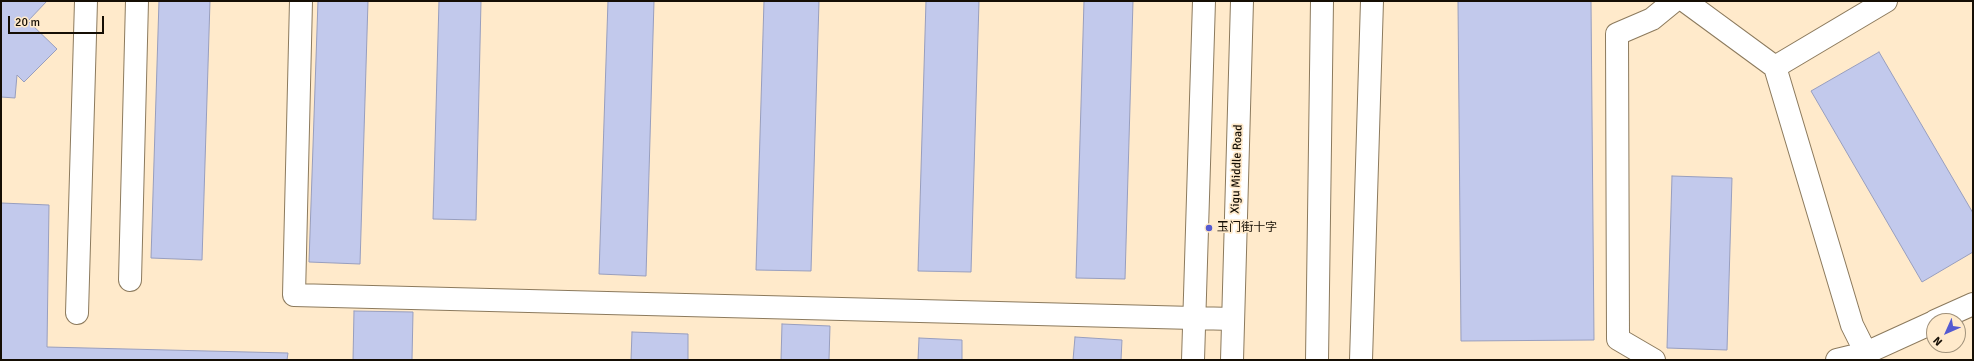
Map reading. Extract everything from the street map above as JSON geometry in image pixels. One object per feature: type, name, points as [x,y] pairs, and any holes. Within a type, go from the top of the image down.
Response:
[{"type":"street","points":[[77,313],[86,1]]},
{"type":"street","points":[[130,280],[137,1]]},
{"type":"street","points":[[300,1],[294,295],[1233,319]]},
{"type":"street","points":[[1192,360],[1204,1]]},
{"type":"street","name":"Xigu Middle Road","points":[[1232,360],[1242,1]]},
{"type":"street","points":[[1317,360],[1322,1]]},
{"type":"street","points":[[1361,360],[1372,1]]},
{"type":"street","points":[[1654,360],[1618,339],[1617,34],[1652,19],[1674,1]]},
{"type":"street","points":[[1686,1],[1775,67],[1852,325],[1866,352]]},
{"type":"street","points":[[1775,67],[1886,1]]},
{"type":"street","points":[[1953,313],[1973,304]]},
{"type":"street","points":[[1837,360],[1866,352],[1926,325]]},
{"type":"building","points":[[1,1],[47,1],[28,21],[57,49],[24,82],[17,75],[15,98],[1,97]]},
{"type":"building","points":[[159,1],[210,1],[202,260],[151,258]]},
{"type":"building","points":[[318,1],[368,1],[360,264],[309,262]]},
{"type":"building","points":[[439,1],[481,1],[476,220],[433,219]]},
{"type":"building","points":[[608,1],[654,1],[646,276],[599,274]]},
{"type":"building","points":[[764,1],[819,1],[811,271],[756,270]]},
{"type":"building","points":[[926,1],[979,1],[971,272],[918,271]]},
{"type":"building","points":[[1084,1],[1133,1],[1125,279],[1076,278]]},
{"type":"building","points":[[1458,1],[1591,1],[1594,340],[1461,341]]},
{"type":"building","points":[[1879,52],[1973,213],[1973,252],[1922,282],[1811,91]]},
{"type":"building","points":[[1672,176],[1732,178],[1727,350],[1667,348]]},
{"type":"building","points":[[1,203],[49,205],[47,347],[288,353],[287,360],[1,360]]},
{"type":"building","points":[[354,311],[413,312],[412,360],[353,360]]},
{"type":"building","points":[[782,324],[830,326],[829,360],[781,360]]},
{"type":"building","points":[[632,332],[688,334],[688,360],[631,360]]},
{"type":"building","points":[[1075,337],[1122,340],[1121,360],[1073,360]]},
{"type":"building","points":[[919,338],[962,340],[962,360],[918,360]]},
{"type":"place","name":"玉门街十字","points":[[1209,228]]}]
